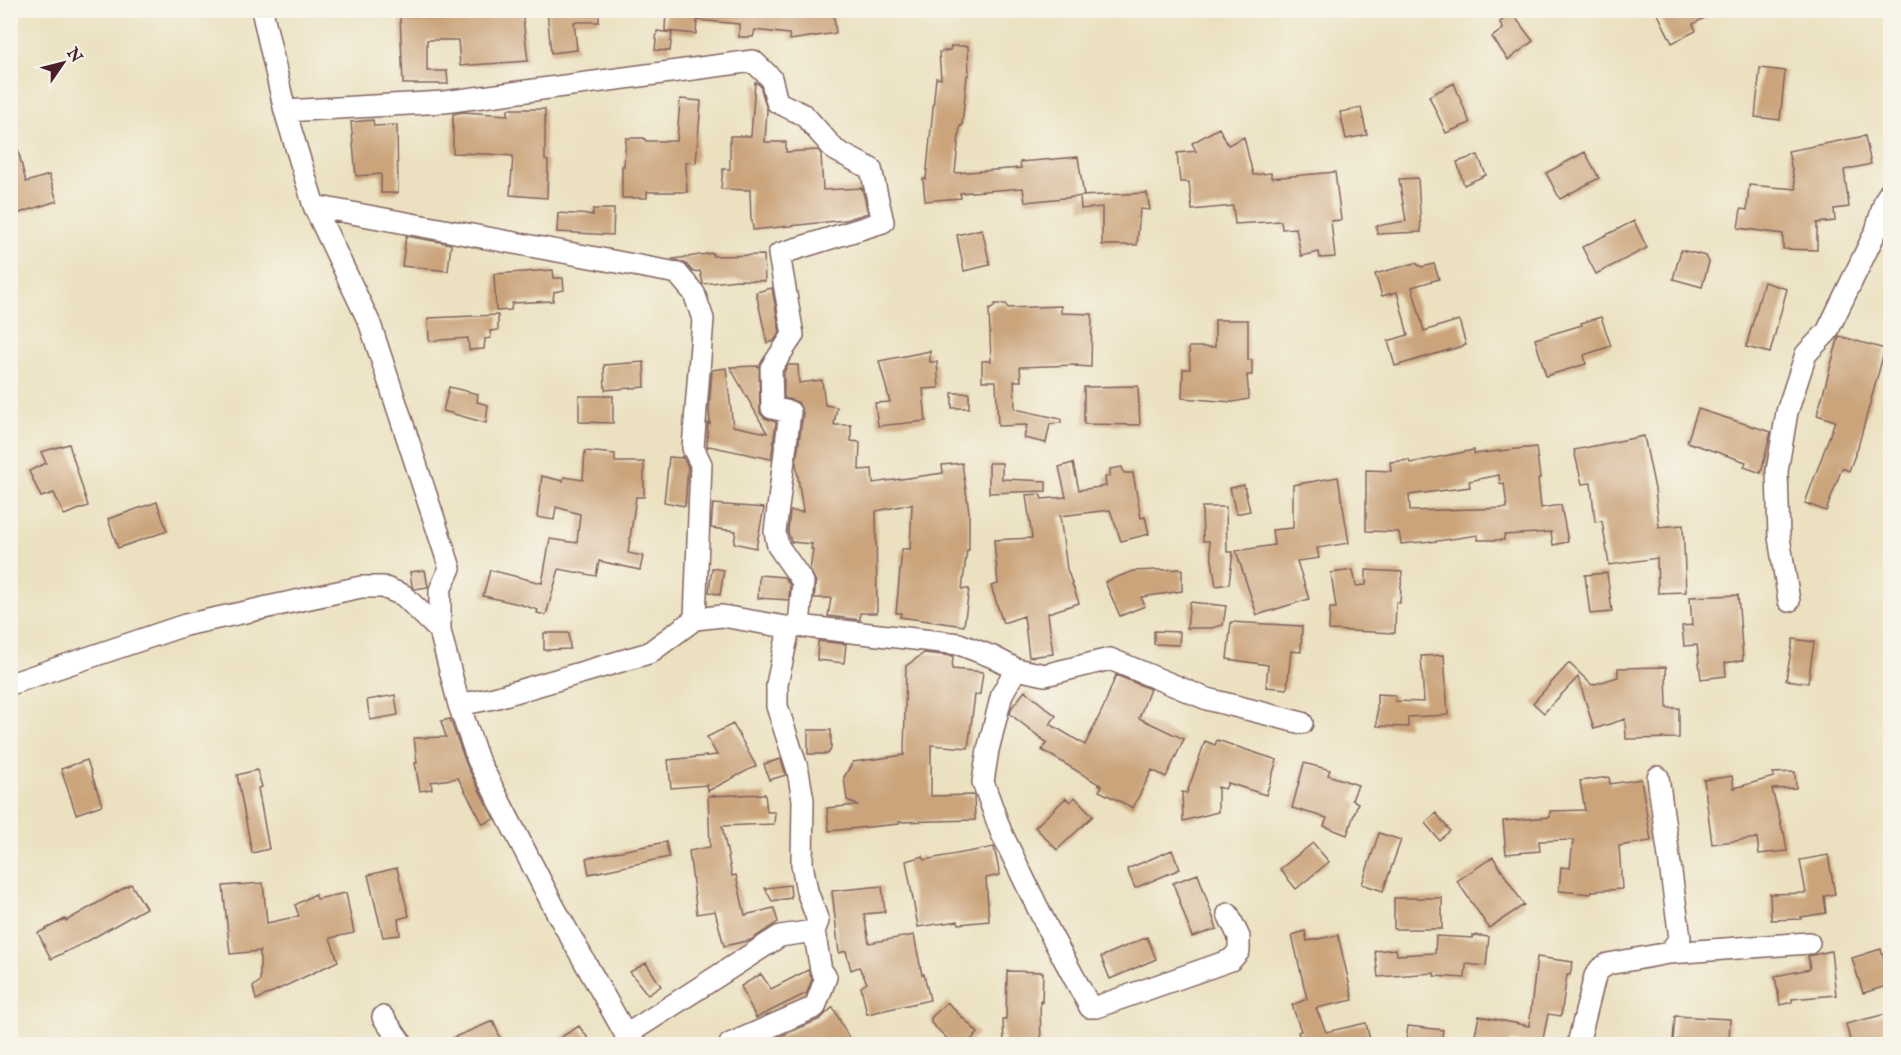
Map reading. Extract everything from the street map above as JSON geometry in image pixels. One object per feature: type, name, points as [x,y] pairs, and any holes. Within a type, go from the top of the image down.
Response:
[{"type":"street","points":[[262,10],[285,111],[314,206],[370,324],[450,568],[440,590],[440,631],[459,705],[478,760],[555,909],[630,1040],[780,936],[813,931]]},
{"type":"street","points":[[285,111],[444,102],[753,61],[771,78],[777,102],[804,114],[835,150],[871,169],[883,222],[779,254],[793,335],[771,368],[772,408],[790,412],[774,532],[778,546],[803,582],[777,684],[777,706],[798,771],[803,800],[802,864],[807,891],[818,921],[813,931],[821,970],[826,977],[815,1007],[730,1044]]},
{"type":"street","points":[[1789,601],[1779,537],[1777,471],[1787,412],[1806,354],[1827,332],[1876,231],[1885,200],[1890,192]]},
{"type":"street","points":[[314,206],[677,273],[694,293],[703,319],[693,448],[701,464],[695,619]]},
{"type":"street","points":[[10,684],[184,625],[362,587],[383,586],[403,595],[440,631]]},
{"type":"street","points":[[459,705],[494,698],[649,653],[695,619],[722,616],[959,644],[1016,669],[1045,675],[1110,659],[1207,699],[1302,723]]},
{"type":"street","points":[[1016,669],[1002,694],[988,750],[984,782],[1001,832],[1050,933],[1090,1007],[1231,960],[1239,951],[1239,937],[1228,914]]},
{"type":"street","points":[[1658,777],[1680,938],[1669,953]]},
{"type":"street","points":[[1578,1044],[1595,976],[1608,964],[1669,953],[1809,943]]},
{"type":"street","points":[[383,1017],[402,1044]]},
{"type":"building","points":[[522,10],[528,61],[460,66],[458,40],[427,40],[427,71],[447,71],[448,84],[403,84],[400,16],[439,16],[439,19]]},
{"type":"building","points":[[547,10],[599,10],[599,22],[574,22],[577,50],[551,53]]},
{"type":"building","points":[[666,10],[833,10],[836,33],[790,40],[789,34],[755,30],[753,37],[739,37],[739,24],[697,20],[696,34],[665,31]]},
{"type":"building","points":[[1656,10],[1719,10],[1693,24],[1696,31],[1672,43]]},
{"type":"building","points":[[1512,13],[1533,41],[1508,60],[1492,37],[1503,29],[1500,22]]},
{"type":"building","points":[[657,31],[672,33],[670,51],[655,50]]},
{"type":"building","points":[[951,46],[968,46],[969,75],[967,75],[955,173],[1021,168],[1020,162],[1078,157],[1084,196],[1025,202],[1023,188],[960,193],[961,198],[925,201],[923,179],[926,179],[936,78],[941,79],[939,52],[950,50]]},
{"type":"building","points":[[1760,68],[1785,71],[1780,120],[1755,117]]},
{"type":"building","points":[[755,82],[760,85],[767,110],[765,142],[786,142],[786,152],[818,150],[821,154],[823,190],[862,188],[868,213],[845,220],[753,230],[750,190],[721,189],[723,169],[730,169],[730,136],[751,136]]},
{"type":"building","points":[[1454,83],[1470,123],[1446,133],[1429,96]]},
{"type":"building","points":[[680,99],[701,101],[696,163],[686,162],[687,192],[647,192],[647,198],[622,198],[622,166],[624,166],[626,138],[644,138],[646,141],[677,141]]},
{"type":"building","points":[[1361,108],[1367,135],[1346,139],[1340,112]]},
{"type":"building","points":[[508,109],[545,109],[545,160],[548,161],[547,198],[510,195],[513,156],[453,153],[453,114],[463,112],[508,115]]},
{"type":"building","points":[[373,120],[374,126],[397,125],[398,193],[381,193],[381,174],[356,176],[351,122]]},
{"type":"building","points":[[1219,128],[1228,145],[1244,137],[1253,175],[1271,173],[1271,178],[1335,172],[1341,220],[1331,221],[1335,257],[1320,258],[1319,252],[1301,256],[1296,228],[1282,229],[1281,221],[1235,224],[1233,206],[1192,210],[1189,182],[1180,182],[1177,153],[1196,151],[1192,143]]},
{"type":"building","points":[[1865,136],[1871,164],[1844,170],[1849,207],[1834,209],[1835,221],[1817,223],[1817,250],[1783,249],[1783,234],[1738,228],[1741,209],[1747,210],[1749,185],[1796,189],[1788,151]]},
{"type":"building","points":[[15,138],[26,182],[49,175],[57,201],[10,216],[10,139]]},
{"type":"building","points":[[1585,152],[1599,178],[1560,199],[1546,173]]},
{"type":"building","points":[[1478,155],[1486,175],[1464,185],[1457,162]]},
{"type":"building","points":[[1418,178],[1421,232],[1377,234],[1376,226],[1406,221],[1399,179]]},
{"type":"building","points":[[1147,193],[1150,210],[1140,209],[1137,245],[1102,245],[1102,207],[1081,209],[1080,196]]},
{"type":"building","points":[[593,209],[614,209],[613,235],[557,232],[558,213],[593,215]]},
{"type":"building","points":[[1634,221],[1647,248],[1596,274],[1582,247]]},
{"type":"building","points":[[982,229],[990,265],[964,271],[957,235]]},
{"type":"building","points":[[406,236],[451,244],[448,271],[402,266]]},
{"type":"building","points":[[1681,250],[1706,256],[1709,262],[1702,287],[1673,279]]},
{"type":"building","points":[[713,253],[713,256],[764,255],[765,281],[737,280],[703,284],[700,271],[693,272],[686,264],[673,259]]},
{"type":"building","points":[[1415,263],[1422,267],[1434,264],[1439,279],[1412,287],[1424,331],[1459,320],[1466,345],[1395,366],[1388,341],[1408,335],[1397,292],[1382,296],[1375,274]]},
{"type":"building","points":[[553,270],[554,278],[563,278],[564,290],[554,292],[553,301],[512,303],[511,310],[496,311],[494,274]]},
{"type":"building","points":[[1764,282],[1787,289],[1770,353],[1746,347]]},
{"type":"building","points":[[772,288],[780,332],[774,341],[767,343],[756,292]]},
{"type":"building","points":[[995,304],[1006,304],[1008,308],[1061,306],[1061,313],[1092,314],[1091,367],[1077,365],[1020,367],[1021,381],[1014,381],[1015,409],[1061,419],[1061,423],[1050,424],[1046,443],[1024,438],[1027,425],[998,426],[996,381],[982,381],[982,361],[991,361],[989,310]]},
{"type":"building","points":[[498,315],[498,330],[490,331],[491,338],[485,339],[484,349],[469,350],[468,338],[429,341],[428,318]]},
{"type":"building","points":[[1601,317],[1611,346],[1584,355],[1586,364],[1546,376],[1535,339]]},
{"type":"building","points":[[1215,320],[1248,320],[1248,360],[1252,360],[1252,375],[1247,375],[1249,399],[1233,402],[1182,398],[1183,369],[1190,369],[1189,347],[1215,347]]},
{"type":"building","points":[[1839,336],[1885,349],[1858,447],[1849,471],[1842,468],[1826,511],[1805,503],[1835,421],[1817,415]]},
{"type":"building","points":[[930,351],[930,362],[937,362],[939,388],[923,389],[926,421],[878,426],[875,403],[890,402],[879,361]]},
{"type":"building","points":[[644,362],[645,387],[605,390],[604,365]]},
{"type":"building","points":[[788,365],[798,365],[799,383],[822,380],[825,405],[837,407],[834,425],[851,425],[851,441],[860,442],[859,470],[872,469],[873,483],[943,473],[942,465],[962,463],[969,512],[969,550],[967,550],[962,589],[969,589],[964,626],[900,617],[901,613],[896,613],[902,549],[910,549],[912,504],[876,511],[877,613],[860,613],[860,620],[828,616],[831,598],[814,598],[816,582],[810,570],[812,544],[791,542],[788,531],[790,511],[803,512],[796,463],[803,413],[798,402],[784,398],[784,372]]},
{"type":"building","points":[[759,366],[760,413],[765,418],[776,422],[771,459],[709,446],[707,448],[712,370],[726,368],[733,426],[767,433],[730,367]]},
{"type":"building","points":[[1138,386],[1140,425],[1084,424],[1084,387]]},
{"type":"building","points":[[449,387],[478,394],[477,402],[488,405],[486,423],[443,411]]},
{"type":"building","points":[[952,393],[969,393],[969,408],[952,408]]},
{"type":"building","points":[[579,396],[613,396],[613,423],[579,422]]},
{"type":"building","points":[[1698,409],[1771,432],[1761,473],[1744,467],[1746,462],[1687,442]]},
{"type":"building","points":[[1644,436],[1655,489],[1659,527],[1683,525],[1686,592],[1658,593],[1657,558],[1609,565],[1602,521],[1595,522],[1591,483],[1582,484],[1574,450]]},
{"type":"building","points":[[69,444],[88,506],[64,515],[54,493],[41,497],[29,471],[46,463],[41,452]]},
{"type":"building","points":[[1536,447],[1541,508],[1561,505],[1568,542],[1553,545],[1551,532],[1504,535],[1504,540],[1478,540],[1478,535],[1401,544],[1399,532],[1366,531],[1366,470],[1391,471],[1390,462],[1409,460],[1410,463],[1474,450],[1474,454]],"holes":[[[1499,475],[1500,484],[1504,483],[1507,508],[1410,511],[1409,495],[1470,487],[1469,481]]]},
{"type":"building","points":[[585,451],[615,454],[615,462],[644,462],[644,497],[636,497],[628,553],[643,556],[640,570],[599,561],[596,576],[559,569],[546,615],[519,604],[483,596],[490,570],[542,583],[550,539],[577,543],[580,514],[556,507],[554,520],[537,517],[542,476],[563,481],[564,477],[583,480]]},
{"type":"building","points":[[682,455],[688,467],[685,506],[664,502],[669,457],[682,458]]},
{"type":"building","points":[[989,463],[1002,463],[1002,479],[1046,481],[1046,491],[989,493]]},
{"type":"building","points":[[1073,463],[1079,490],[1106,486],[1105,477],[1110,476],[1110,469],[1122,467],[1124,473],[1133,473],[1141,518],[1145,517],[1149,534],[1121,541],[1110,510],[1060,516],[1067,569],[1079,603],[1048,613],[1053,654],[1029,657],[1024,616],[1003,623],[991,586],[998,584],[994,540],[1032,538],[1026,495],[1040,494],[1042,499],[1066,497],[1059,467]]},
{"type":"building","points":[[1338,477],[1349,543],[1317,548],[1319,558],[1297,561],[1309,599],[1257,615],[1236,551],[1274,545],[1272,530],[1293,528],[1293,485]]},
{"type":"building","points":[[1244,485],[1250,511],[1236,514],[1230,488]]},
{"type":"building","points":[[157,502],[167,531],[118,548],[108,519]]},
{"type":"building","points":[[713,504],[764,508],[756,548],[734,543],[736,531],[711,528]]},
{"type":"building","points":[[1202,507],[1226,507],[1227,552],[1233,552],[1229,584],[1216,586],[1209,541],[1203,541]]},
{"type":"building","points":[[712,568],[724,570],[720,595],[709,592]]},
{"type":"building","points":[[1182,569],[1182,591],[1141,597],[1145,606],[1120,616],[1105,582],[1133,571]]},
{"type":"building","points":[[425,570],[428,587],[415,589],[412,586],[410,572]]},
{"type":"building","points":[[1353,570],[1356,586],[1366,585],[1366,570],[1402,572],[1400,603],[1396,602],[1395,633],[1329,630],[1330,608],[1336,608],[1331,573]]},
{"type":"building","points":[[1607,573],[1612,612],[1590,614],[1585,575]]},
{"type":"building","points":[[759,575],[784,577],[790,585],[789,600],[758,598]]},
{"type":"building","points":[[1738,595],[1743,660],[1725,663],[1726,676],[1701,679],[1697,645],[1684,646],[1682,626],[1692,625],[1690,597]]},
{"type":"building","points":[[1190,602],[1226,606],[1223,625],[1212,628],[1187,628]]},
{"type":"building","points":[[1231,622],[1302,626],[1301,652],[1291,651],[1287,689],[1266,687],[1268,665],[1227,659]]},
{"type":"building","points":[[1154,631],[1180,632],[1179,645],[1154,644]]},
{"type":"building","points":[[544,633],[569,633],[570,649],[544,650]]},
{"type":"building","points":[[1793,639],[1814,642],[1808,683],[1786,680]]},
{"type":"building","points":[[818,641],[846,644],[844,663],[817,660]]},
{"type":"building","points":[[924,653],[953,656],[952,669],[983,672],[980,694],[975,695],[968,748],[931,745],[931,796],[974,795],[975,820],[899,822],[899,824],[829,831],[827,808],[857,805],[847,800],[844,777],[853,762],[904,755],[906,666]]},
{"type":"building","points":[[1444,655],[1448,715],[1408,717],[1408,727],[1377,726],[1377,694],[1395,695],[1395,701],[1424,702],[1421,656]]},
{"type":"building","points":[[1569,663],[1592,685],[1618,677],[1618,668],[1666,667],[1667,708],[1679,708],[1679,738],[1626,739],[1625,719],[1594,729],[1578,677],[1544,713],[1533,703]]},
{"type":"building","points":[[1116,675],[1150,689],[1139,718],[1184,739],[1166,777],[1152,770],[1133,808],[1099,791],[1102,786],[1042,750],[1047,743],[1010,714],[1012,707],[1025,691],[1056,716],[1050,724],[1085,745]]},
{"type":"building","points":[[395,695],[398,715],[370,720],[367,700]]},
{"type":"building","points":[[450,719],[467,766],[494,819],[483,824],[458,778],[431,782],[432,789],[420,791],[415,763],[417,763],[414,738],[446,737],[441,721]]},
{"type":"building","points":[[733,724],[756,766],[708,791],[707,785],[671,788],[668,760],[717,755],[707,737]]},
{"type":"building","points":[[808,730],[831,730],[831,749],[828,754],[808,754]]},
{"type":"building","points":[[1217,740],[1277,760],[1266,795],[1228,783],[1225,789],[1218,787],[1218,812],[1183,821],[1182,792],[1187,793],[1205,741],[1215,745]]},
{"type":"building","points":[[781,759],[786,775],[769,780],[764,764]]},
{"type":"building","points":[[87,760],[102,805],[76,814],[61,769]]},
{"type":"building","points":[[1304,763],[1330,770],[1328,775],[1358,785],[1352,800],[1358,803],[1347,835],[1324,826],[1327,818],[1292,808]]},
{"type":"building","points":[[257,770],[262,787],[258,788],[269,849],[252,853],[237,775]]},
{"type":"building","points":[[1795,772],[1796,788],[1772,789],[1787,851],[1759,854],[1757,838],[1712,844],[1704,780],[1732,776],[1734,788],[1774,777],[1773,773]]},
{"type":"building","points":[[1609,777],[1610,784],[1641,779],[1651,841],[1619,846],[1622,889],[1592,891],[1591,894],[1559,891],[1561,867],[1570,868],[1573,840],[1539,841],[1540,851],[1506,854],[1503,821],[1550,817],[1550,811],[1585,810],[1580,781]]},
{"type":"building","points":[[765,794],[767,812],[775,812],[774,824],[722,826],[732,876],[736,875],[745,915],[774,908],[778,922],[751,940],[724,946],[715,911],[697,914],[689,851],[710,847],[708,796]]},
{"type":"building","points":[[1075,797],[1093,816],[1057,850],[1035,827],[1066,798],[1070,802]]},
{"type":"building","points":[[1436,813],[1450,831],[1439,840],[1425,823]]},
{"type":"building","points":[[1379,833],[1401,840],[1383,891],[1362,884]]},
{"type":"building","points":[[666,842],[669,857],[589,874],[586,858]]},
{"type":"building","points":[[1313,843],[1329,862],[1296,889],[1280,869]]},
{"type":"building","points":[[994,847],[1000,875],[986,878],[989,921],[959,924],[958,921],[918,927],[906,861],[923,856],[924,860]]},
{"type":"building","points":[[1172,850],[1180,869],[1135,888],[1127,869]]},
{"type":"building","points":[[1828,855],[1835,894],[1824,896],[1826,913],[1801,917],[1801,919],[1771,920],[1770,894],[1806,893],[1800,860]]},
{"type":"building","points":[[1493,857],[1524,905],[1489,928],[1457,881]]},
{"type":"building","points":[[397,868],[409,916],[398,919],[400,935],[383,937],[368,875]]},
{"type":"building","points":[[1198,874],[1217,929],[1192,937],[1173,883]]},
{"type":"building","points":[[263,883],[267,923],[299,916],[295,905],[315,894],[317,899],[346,893],[354,933],[330,938],[338,961],[256,1000],[253,987],[260,981],[260,951],[230,954],[223,886]]},
{"type":"building","points":[[131,884],[146,908],[51,959],[38,933],[65,919],[66,921]]},
{"type":"building","points":[[790,885],[791,898],[772,901],[765,888]]},
{"type":"building","points":[[882,886],[885,912],[864,914],[869,943],[914,935],[930,1000],[867,1014],[861,987],[867,983],[859,967],[851,970],[846,951],[839,953],[832,891]]},
{"type":"building","points":[[1394,898],[1442,898],[1442,929],[1394,929]]},
{"type":"building","points":[[1305,931],[1307,941],[1338,935],[1353,1000],[1316,1008],[1326,1032],[1366,1023],[1371,1044],[1296,1044],[1295,1039],[1300,1038],[1298,1032],[1301,1031],[1292,1005],[1307,999],[1292,935]]},
{"type":"building","points":[[1473,935],[1489,937],[1486,966],[1466,964],[1465,978],[1434,976],[1434,973],[1378,977],[1375,951],[1396,949],[1397,955],[1435,953],[1436,936],[1473,938]]},
{"type":"building","points":[[1147,937],[1156,959],[1110,979],[1101,957]]},
{"type":"building","points":[[1881,949],[1884,959],[1890,956],[1890,985],[1863,993],[1852,958]]},
{"type":"building","points":[[1831,951],[1836,995],[1792,999],[1792,1002],[1780,1005],[1775,976],[1810,969],[1808,956]]},
{"type":"building","points":[[1537,957],[1573,962],[1570,975],[1567,975],[1561,1016],[1548,1014],[1542,1044],[1510,1041],[1510,1044],[1473,1044],[1479,1016],[1529,1026]]},
{"type":"building","points":[[646,963],[661,986],[648,995],[630,972]]},
{"type":"building","points":[[808,970],[812,979],[807,993],[756,1018],[741,986],[761,974],[771,989]]},
{"type":"building","points":[[1007,971],[1043,972],[1042,1002],[1040,1001],[1041,1044],[1004,1044],[1003,1019],[1006,1019]]},
{"type":"building","points":[[947,1002],[978,1033],[967,1044],[953,1044],[931,1023],[931,1018]]},
{"type":"building","points":[[833,1007],[852,1044],[763,1044],[820,1019]]},
{"type":"building","points":[[1890,1013],[1890,1044],[1851,1044],[1846,1024]]},
{"type":"building","points":[[1675,1016],[1730,1019],[1729,1043],[1673,1040]]},
{"type":"building","points":[[493,1021],[503,1044],[438,1044]]},
{"type":"building","points":[[579,1026],[592,1044],[550,1044]]},
{"type":"building","points":[[1408,1026],[1443,1030],[1441,1044],[1411,1044],[1406,1041]]}]
